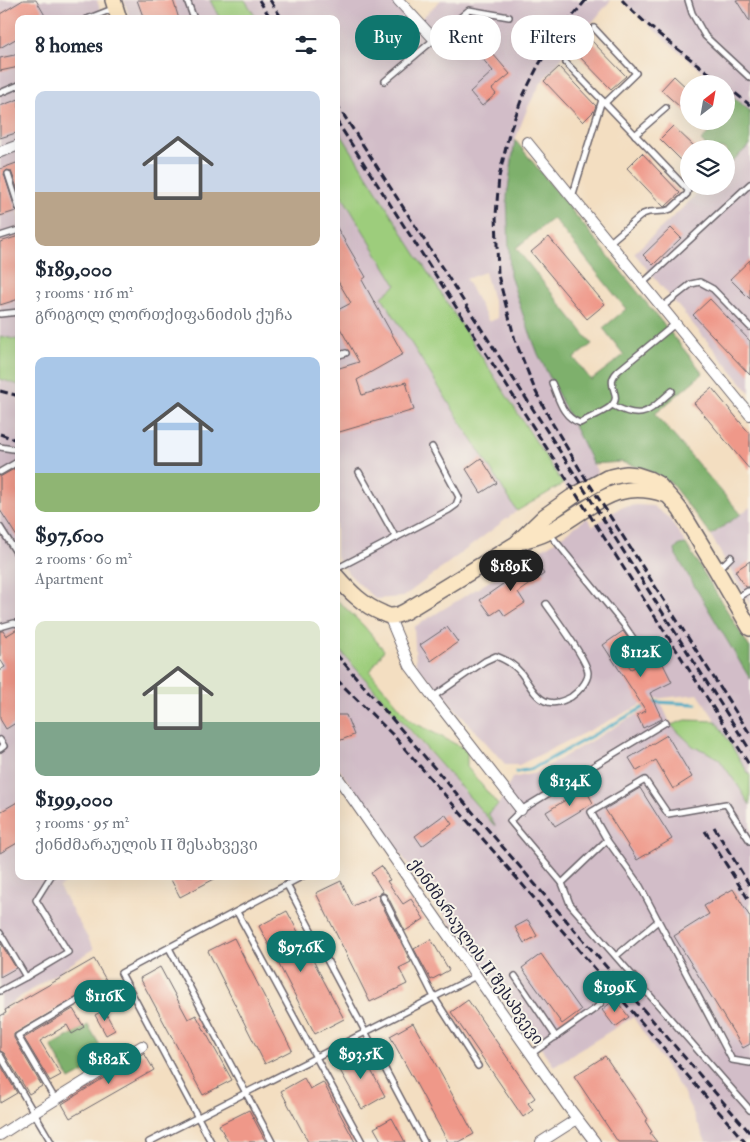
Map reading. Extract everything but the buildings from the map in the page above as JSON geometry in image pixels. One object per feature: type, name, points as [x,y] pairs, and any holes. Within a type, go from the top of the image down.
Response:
[{"type":"street","points":[[398,0],[430,36]]},
{"type":"street","points":[[526,142],[750,415]]},
{"type":"street","points":[[0,152],[15,146]]},
{"type":"street","points":[[516,544],[545,516],[572,497],[607,478],[620,475],[637,475],[649,479],[658,484],[681,511],[750,628]]},
{"type":"street","points":[[340,581],[362,603],[389,616],[398,615],[516,544],[548,532],[602,498],[635,489],[656,491],[668,495]]},
{"type":"street","points":[[389,616],[410,666],[521,810]]},
{"type":"street","name":"ქინძმარაულის II შესახვევი","points":[[340,782],[595,1142]]},
{"type":"street","points":[[0,1135],[142,1046]]},
{"type":"street","points":[[540,1142],[577,1119]]},
{"type":"lane","points":[[187,0],[193,15]]},
{"type":"lane","points":[[688,0],[692,13],[705,36],[750,78]]},
{"type":"lane","points":[[99,15],[116,9]]},
{"type":"lane","points":[[464,15],[470,10],[498,15]]},
{"type":"lane","points":[[501,16],[509,17]]},
{"type":"lane","points":[[572,198],[603,102],[636,73],[594,28]]},
{"type":"lane","points":[[385,81],[430,43]]},
{"type":"lane","points":[[566,63],[688,190],[687,194],[671,209],[643,214],[609,243]]},
{"type":"lane","points":[[0,93],[15,87]]},
{"type":"lane","points":[[635,135],[666,108]]},
{"type":"lane","points":[[8,174],[15,196]]},
{"type":"lane","points":[[642,283],[750,184]]},
{"type":"lane","points":[[0,236],[15,231]]},
{"type":"lane","points":[[662,307],[691,284],[700,282],[713,289],[750,327]]},
{"type":"lane","points":[[0,314],[15,312]]},
{"type":"lane","points":[[552,383],[567,416],[580,422],[612,405],[616,400],[612,384],[613,378],[618,371],[676,324]]},
{"type":"lane","points":[[340,355],[346,353]]},
{"type":"lane","points":[[612,405],[623,411],[636,414],[646,412],[672,391]]},
{"type":"lane","points":[[0,447],[15,449]]},
{"type":"lane","points":[[340,567],[456,505],[459,497],[432,447]]},
{"type":"lane","points":[[0,472],[15,463]]},
{"type":"lane","points":[[359,472],[396,538]]},
{"type":"lane","points":[[0,527],[15,551]]},
{"type":"lane","points":[[548,532],[624,625],[637,644]]},
{"type":"lane","points":[[716,568],[731,557]]},
{"type":"lane","points":[[734,600],[750,591]]},
{"type":"lane","points":[[433,697],[485,661],[496,656],[509,662],[520,671],[538,697],[548,702],[561,702],[574,695],[583,686],[588,673],[584,660],[546,604]]},
{"type":"lane","points":[[0,627],[15,623]]},
{"type":"lane","points":[[666,722],[521,810],[510,821],[562,883],[570,904],[750,1110]]},
{"type":"lane","points":[[0,740],[4,746],[0,749]]},
{"type":"lane","points":[[750,841],[726,804],[668,814],[645,780],[591,812],[607,840],[640,886],[732,1060],[750,1064]]},
{"type":"lane","points":[[562,883],[607,840]]},
{"type":"lane","points":[[0,991],[68,952],[36,900],[48,880]]},
{"type":"lane","points":[[211,1142],[121,973],[296,880]]},
{"type":"lane","points":[[287,885],[424,1142]]},
{"type":"lane","points":[[383,898],[434,997],[478,1066]]},
{"type":"lane","points":[[237,912],[362,1142]]},
{"type":"lane","points":[[616,956],[658,921]]},
{"type":"lane","points":[[0,933],[26,977]]},
{"type":"lane","points":[[170,948],[272,1142]]},
{"type":"lane","points":[[149,1142],[476,976]]},
{"type":"lane","points":[[515,976],[556,1037]]},
{"type":"lane","points":[[531,1054],[596,1008],[601,1002],[601,998],[591,984]]},
{"type":"lane","points":[[55,1099],[18,1036],[89,994]]},
{"type":"lane","points":[[0,1055],[51,1142]]},
{"type":"shaded area","points":[[0,0],[97,0],[102,15],[15,15],[15,339],[0,336]]},
{"type":"shaded area","points":[[124,0],[210,0],[218,15],[129,15]]},
{"type":"shaded area","points":[[245,0],[392,0],[405,15],[355,15],[355,60],[420,60],[420,33],[422,35],[429,27],[421,19],[441,0],[611,0],[594,20],[594,15],[511,15],[511,60],[560,60],[541,83],[528,107],[515,140],[507,197],[510,275],[522,312],[538,354],[598,473],[569,492],[340,132],[340,15],[254,15]],"holes":[[[485,272],[498,318],[489,322],[466,279]]]},
{"type":"shaded area","points":[[621,0],[750,0],[750,111],[735,98],[735,75],[707,75]]},
{"type":"shaded area","points":[[750,145],[750,393],[634,253],[696,195],[735,195],[735,159]]},
{"type":"shaded area","points":[[340,193],[396,285],[382,297],[517,511],[403,597],[375,599],[350,575],[340,561]]},
{"type":"shaded area","points":[[0,379],[15,384],[15,880],[70,880],[59,887],[94,949],[0,1010]]},
{"type":"shaded area","points":[[653,506],[669,518],[686,544],[679,545],[676,556],[750,679],[750,776],[698,694],[653,699],[519,765],[506,765],[416,665],[414,627],[552,543],[587,518],[593,526],[621,507]]},
{"type":"shaded area","points":[[750,507],[750,604],[711,536]]},
{"type":"shaded area","points":[[340,651],[493,823],[488,813],[498,805],[512,778],[536,773],[656,703],[662,705],[671,725],[694,747],[719,759],[750,805],[750,1142],[706,1142],[683,1092],[633,1017],[554,1066],[340,771]]},
{"type":"green space","points":[[210,0],[245,0],[254,15],[218,15]]},
{"type":"green space","points":[[735,98],[750,111],[750,145],[735,159],[735,140],[702,140],[711,130],[735,130]]},
{"type":"green space","points":[[340,132],[563,484],[517,511],[382,297],[396,285],[340,193]]},
{"type":"green space","points":[[515,140],[703,373],[655,414],[741,514],[711,535],[670,482],[645,469],[621,462],[593,464],[538,354],[510,275],[507,197]],"holes":[[[553,218],[626,309],[603,328],[624,355],[591,380],[574,358],[592,344],[516,248]]]},
{"type":"green space","points":[[0,336],[15,339],[15,384],[0,379]]},
{"type":"green space","points":[[686,544],[750,648],[750,679],[676,555],[675,550],[679,545]]},
{"type":"green space","points":[[340,603],[363,625],[384,650],[370,672],[411,721],[467,750],[467,767],[498,805],[488,813],[495,826],[340,651]]},
{"type":"green space","points":[[686,720],[716,721],[750,776],[750,805],[719,759],[694,747],[671,725]]},
{"type":"green space","points":[[88,1025],[108,1059],[70,1080],[51,1046]]},
{"type":"waterway","points":[[652,703],[696,704]]},
{"type":"waterway","points":[[516,772],[532,769],[646,706]]},
{"type":"railway","points":[[259,0],[268,15]]},
{"type":"railway","points":[[270,0],[279,15]]},
{"type":"railway","points":[[586,0],[557,35],[538,66],[522,98],[509,134],[499,177],[496,215],[498,275],[515,340],[535,390],[551,421],[579,468],[750,734]]},
{"type":"railway","points":[[622,0],[658,34],[711,75]]},
{"type":"railway","points":[[735,93],[750,105]]},
{"type":"railway","points":[[340,109],[750,750]]},
{"type":"railway","points":[[340,126],[750,766]]},
{"type":"railway","points":[[0,391],[15,395]]},
{"type":"railway","points":[[0,434],[15,440]]},
{"type":"railway","points":[[340,659],[750,1133]]},
{"type":"railway","points":[[340,683],[393,735],[745,1142]]},
{"type":"railway","points":[[714,827],[750,886]]},
{"type":"railway","points":[[705,831],[750,902]]}]
